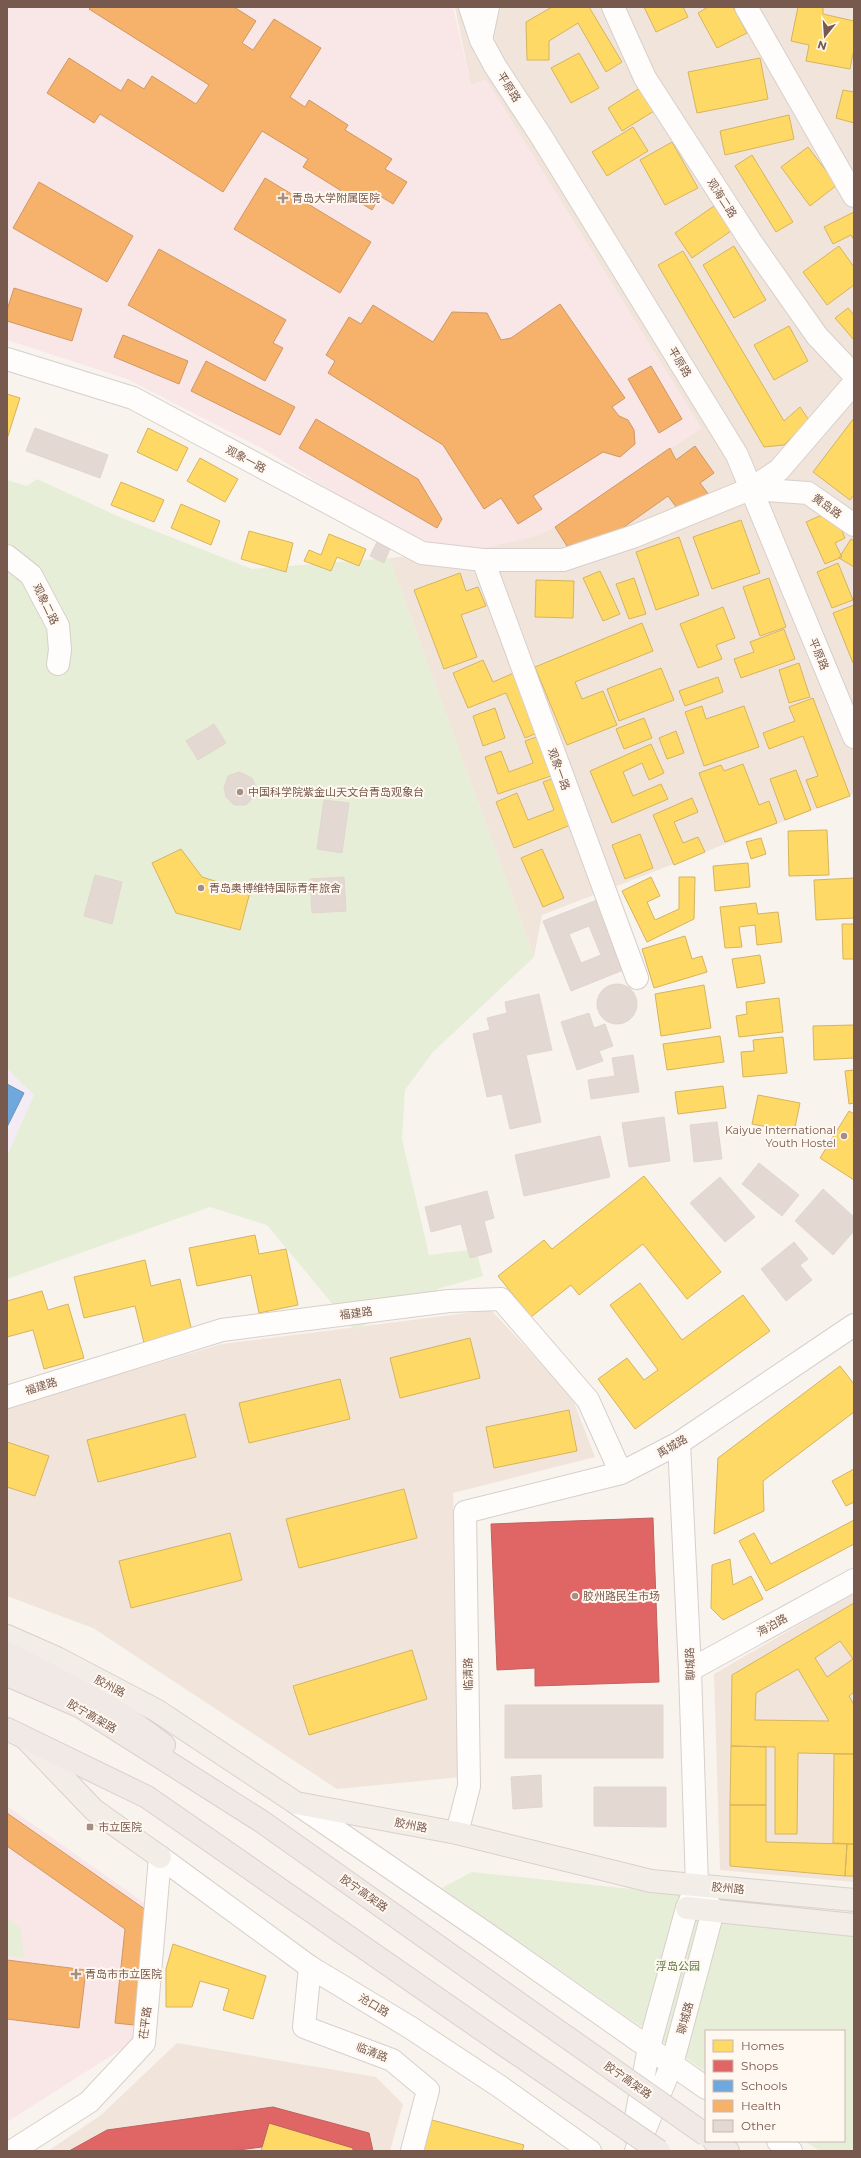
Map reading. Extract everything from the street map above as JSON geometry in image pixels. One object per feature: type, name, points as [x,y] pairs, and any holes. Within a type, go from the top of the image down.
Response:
[{"type":"highway","points":[[7,1653],[89,1696],[139,1726],[261,1821]]},
{"type":"highway","name":"胶宁高架路","points":[[7,1675],[81,1708],[261,1821],[705,2134]]},
{"type":"highway","points":[[16,1734],[147,1797],[659,2151]]},
{"type":"highway","points":[[715,2142],[728,2151]]},
{"type":"main road","name":"胶州路","points":[[7,1636],[58,1658],[156,1710],[296,1803],[457,1833],[651,1881],[854,1900]]},
{"type":"main road","points":[[16,1734],[94,1810],[160,1857]]},
{"type":"main road","points":[[687,1908],[713,1912],[854,1925]]},
{"type":"street","name":"平原路","points":[[470,7],[480,40],[737,455],[854,737]]},
{"type":"street","points":[[480,40],[488,7]]},
{"type":"street","name":"观海二路","points":[[612,7],[645,78],[750,242],[817,336],[854,375]]},
{"type":"street","points":[[746,7],[854,196]]},
{"type":"street","name":"观象一路","points":[[7,359],[133,398],[422,553],[483,560],[563,560],[635,536],[750,489]]},
{"type":"street","points":[[750,489],[779,470],[854,383]]},
{"type":"street","name":"黄岛路","points":[[750,489],[808,493],[854,525]]},
{"type":"street","name":"观象二路","points":[[7,556],[31,575],[58,626],[60,650],[58,664]]},
{"type":"street","name":"观象一路","points":[[483,560],[637,978]]},
{"type":"street","name":"福建路","points":[[7,1397],[222,1330],[449,1301],[501,1299],[588,1400],[621,1473]]},
{"type":"street","name":"禹城路","points":[[465,1512],[621,1473],[679,1443],[854,1325]]},
{"type":"street","name":"聊城路","points":[[630,2151],[649,2047],[687,1908],[697,1885],[690,1670],[679,1443]]},
{"type":"street","name":"临清路","points":[[457,1833],[469,1786],[465,1512]]},
{"type":"street","name":"海泊路","points":[[690,1670],[854,1580]]},
{"type":"street","points":[[296,1803],[705,2087]]},
{"type":"street","name":"沧口路","points":[[160,1857],[310,1967],[412,2028],[499,2086],[590,2151]]},
{"type":"street","name":"茌平路","points":[[12,2151],[89,2102],[144,2043],[160,1857]]},
{"type":"street","name":"聊城路","points":[[636,2151],[672,2064],[713,1912],[697,1885]]},
{"type":"street","name":"临清路","points":[[310,1967],[304,2027],[392,2060],[428,2090],[412,2151]]},
{"type":"street","points":[[779,2142],[791,2151]]},
{"type":"shaded area","name":"青岛大学附属医院","points":[[7,7],[453,7],[471,85],[486,80],[701,428],[555,527],[537,536],[476,550],[441,547],[405,536],[265,450],[127,379],[7,340]]},
{"type":"shaded area","points":[[455,7],[854,7],[854,794],[542,915],[534,957],[389,558],[476,550],[555,527],[701,428],[486,80],[471,85]]},
{"type":"shaded area","points":[[7,1069],[34,1095],[7,1156]]},
{"type":"shaded area","points":[[491,1310],[572,1397],[595,1457],[453,1493],[461,1777],[337,1789],[93,1628],[7,1596],[7,1383],[42,1397],[222,1344]]},
{"type":"shaded area","points":[[854,1593],[854,1882],[720,1870],[714,1674]]},
{"type":"shaded area","name":"青岛市市立医院","points":[[7,1806],[153,1909],[136,2040],[7,2122]]},
{"type":"shaded area","points":[[177,2043],[376,2077],[403,2104],[390,2151],[48,2151],[101,2115]]},
{"type":"green space","points":[[37,479],[122,518],[252,569],[389,558],[534,957],[432,1053],[405,1090],[402,1139],[429,1255],[476,1249],[483,1276],[437,1289],[438,1292],[354,1330],[267,1225],[210,1207],[7,1279],[7,1156],[34,1095],[7,1069],[7,480],[27,486]]},
{"type":"green space","name":"浮岛公园","points":[[472,1872],[854,1913],[854,2151],[820,2151],[806,2142],[845,2142],[845,2030],[705,2030],[705,2071],[442,1888]]},
{"type":"green space","points":[[7,1918],[20,1927],[24,1958],[7,1955]]},
{"type":"building: Homes","points":[[552,7],[589,7],[622,62],[606,72],[578,23],[549,41],[549,60],[527,60],[526,22]]},
{"type":"building: Homes","points":[[644,7],[683,7],[688,17],[656,32]]},
{"type":"building: Homes","points":[[708,7],[733,7],[747,33],[717,48],[698,13]]},
{"type":"building: Homes","points":[[798,7],[823,7],[823,14],[854,21],[854,49],[850,69],[806,61],[809,45],[791,41]]},
{"type":"building: Homes","points":[[579,53],[599,88],[571,103],[551,68]]},
{"type":"building: Homes","points":[[760,58],[768,99],[697,113],[688,72]]},
{"type":"building: Homes","points":[[640,88],[654,111],[622,131],[608,108]]},
{"type":"building: Homes","points":[[843,90],[854,92],[854,123],[836,118]]},
{"type":"building: Homes","points":[[789,115],[794,139],[725,155],[720,131]]},
{"type":"building: Homes","points":[[633,127],[648,151],[607,176],[592,152]]},
{"type":"building: Homes","points":[[672,142],[698,188],[665,205],[640,160]]},
{"type":"building: Homes","points":[[808,147],[837,185],[810,206],[781,167]]},
{"type":"building: Homes","points":[[752,155],[793,222],[776,232],[735,166]]},
{"type":"building: Homes","points":[[714,206],[731,231],[692,258],[675,233]]},
{"type":"building: Homes","points":[[854,212],[854,240],[851,235],[833,244],[824,227]]},
{"type":"building: Homes","points":[[734,246],[766,300],[734,318],[703,265]]},
{"type":"building: Homes","points":[[839,246],[854,267],[854,285],[827,305],[803,272]]},
{"type":"building: Homes","points":[[683,251],[784,421],[800,407],[809,420],[784,445],[764,447],[658,265]]},
{"type":"building: Homes","points":[[848,308],[854,315],[854,340],[835,318]]},
{"type":"building: Homes","points":[[789,326],[808,361],[774,380],[754,345]]},
{"type":"building: Homes","points":[[7,394],[20,398],[7,439]]},
{"type":"building: Homes","points":[[854,418],[854,495],[850,500],[813,472]]},
{"type":"building: Homes","points":[[148,428],[188,448],[177,471],[137,452]]},
{"type":"building: Homes","points":[[200,458],[238,479],[225,502],[187,481]]},
{"type":"building: Homes","points":[[121,482],[164,500],[154,522],[111,505]]},
{"type":"building: Homes","points":[[181,504],[220,521],[211,545],[171,528]]},
{"type":"building: Homes","points":[[833,510],[845,538],[835,543],[842,557],[825,564],[806,522]]},
{"type":"building: Homes","points":[[741,520],[760,573],[712,589],[693,537]]},
{"type":"building: Homes","points":[[249,531],[293,543],[286,572],[241,559]]},
{"type":"building: Homes","points":[[329,534],[366,549],[359,566],[337,557],[331,571],[304,561],[309,550],[321,555]]},
{"type":"building: Homes","points":[[679,537],[699,595],[656,610],[636,552]]},
{"type":"building: Homes","points":[[851,539],[854,541],[854,567],[839,558]]},
{"type":"building: Homes","points":[[838,563],[853,600],[832,608],[817,572]]},
{"type":"building: Homes","points":[[600,571],[620,614],[603,621],[583,578]]},
{"type":"building: Homes","points":[[460,573],[466,591],[478,587],[486,606],[461,615],[477,657],[444,669],[414,590]]},
{"type":"building: Homes","points":[[634,578],[646,614],[629,619],[616,584]]},
{"type":"building: Homes","points":[[769,578],[786,627],[760,636],[743,587]]},
{"type":"building: Homes","points":[[536,580],[574,581],[573,618],[535,617]]},
{"type":"building: Homes","points":[[854,605],[854,663],[853,663],[833,613]]},
{"type":"building: Homes","points":[[723,607],[735,638],[716,645],[722,659],[698,668],[680,624]]},
{"type":"building: Homes","points":[[642,623],[653,651],[575,682],[582,699],[603,691],[617,725],[567,745],[535,667]]},
{"type":"building: Homes","points":[[784,629],[795,659],[741,678],[734,659],[754,652],[750,642]]},
{"type":"building: Homes","points":[[483,660],[493,682],[516,672],[542,731],[525,738],[506,693],[468,708],[453,673]]},
{"type":"building: Homes","points":[[799,663],[810,697],[789,703],[779,670]]},
{"type":"building: Homes","points":[[661,668],[674,700],[619,721],[607,689]]},
{"type":"building: Homes","points":[[718,677],[723,692],[685,706],[679,691]]},
{"type":"building: Homes","points":[[813,698],[850,796],[817,808],[806,780],[818,776],[803,736],[769,749],[763,733],[795,721],[789,707]]},
{"type":"building: Homes","points":[[702,706],[706,719],[744,706],[759,747],[704,766],[685,712]]},
{"type":"building: Homes","points":[[495,708],[505,738],[483,746],[473,716]]},
{"type":"building: Homes","points":[[644,718],[652,738],[624,749],[616,729]]},
{"type":"building: Homes","points":[[676,731],[684,753],[667,759],[659,738]]},
{"type":"building: Homes","points":[[539,736],[554,775],[498,794],[485,757],[501,751],[509,772],[533,763],[525,741]]},
{"type":"building: Homes","points":[[651,744],[664,773],[649,780],[642,763],[623,772],[633,796],[661,784],[668,799],[612,823],[590,771]]},
{"type":"building: Homes","points":[[743,764],[759,805],[769,801],[777,823],[725,842],[699,773],[721,765],[724,771]]},
{"type":"building: Homes","points":[[796,770],[811,810],[785,820],[770,779]]},
{"type":"building: Homes","points":[[554,778],[573,824],[514,848],[496,802],[517,793],[528,820],[554,810],[543,782]]},
{"type":"building: Homes","points":[[692,798],[698,812],[674,822],[683,843],[698,837],[705,852],[674,865],[653,815]]},
{"type":"building: Homes","points":[[827,830],[829,875],[789,876],[788,831]]},
{"type":"building: Homes","points":[[640,834],[653,868],[625,879],[612,845]]},
{"type":"building: Homes","points":[[761,838],[766,854],[751,859],[746,842]]},
{"type":"building: Homes","name":"青岛奥博维特国际青年旅舍","points":[[181,849],[202,877],[250,892],[240,930],[176,913],[152,863]]},
{"type":"building: Homes","points":[[542,849],[564,898],[543,907],[521,858]]},
{"type":"building: Homes","points":[[748,863],[750,887],[715,891],[713,866]]},
{"type":"building: Homes","points":[[651,877],[660,896],[647,902],[655,920],[679,909],[679,877],[695,877],[694,919],[647,942],[622,891]]},
{"type":"building: Homes","points":[[854,878],[854,918],[816,920],[814,880]]},
{"type":"building: Homes","points":[[756,903],[758,914],[778,912],[782,942],[757,945],[755,925],[739,927],[742,947],[725,948],[720,907]]},
{"type":"building: Homes","points":[[842,924],[854,924],[854,959],[843,959]]},
{"type":"building: Homes","points":[[685,936],[692,959],[702,956],[707,972],[654,988],[642,949]]},
{"type":"building: Homes","points":[[760,955],[765,983],[737,988],[732,959]]},
{"type":"building: Homes","points":[[704,985],[711,1028],[661,1036],[655,994]]},
{"type":"building: Homes","points":[[779,998],[783,1032],[739,1037],[736,1016],[747,1014],[746,1002]]},
{"type":"building: Homes","points":[[854,1025],[854,1058],[814,1060],[813,1026]]},
{"type":"building: Homes","points":[[720,1036],[724,1062],[667,1070],[663,1044]]},
{"type":"building: Homes","points":[[783,1037],[787,1073],[743,1077],[741,1052],[754,1051],[753,1040]]},
{"type":"building: Homes","points":[[854,1070],[854,1103],[849,1104],[845,1071]]},
{"type":"building: Homes","points":[[723,1086],[726,1108],[678,1114],[675,1092]]},
{"type":"building: Homes","points":[[758,1095],[800,1103],[794,1132],[752,1124]]},
{"type":"building: Homes","name":"Kaiyue International Youth Hostel","points":[[849,1111],[854,1114],[854,1180],[820,1158]]},
{"type":"building: Homes","points":[[644,1176],[721,1272],[687,1299],[643,1244],[579,1295],[571,1285],[531,1317],[498,1276],[544,1240],[552,1249]]},
{"type":"building: Homes","points":[[255,1235],[259,1254],[286,1249],[298,1305],[259,1313],[251,1275],[197,1286],[189,1248]]},
{"type":"building: Homes","points":[[145,1260],[151,1286],[180,1279],[192,1332],[144,1343],[135,1306],[84,1318],[74,1277]]},
{"type":"building: Homes","points":[[640,1283],[682,1340],[743,1295],[770,1331],[635,1429],[598,1379],[627,1358],[644,1380],[658,1370],[610,1305]]},
{"type":"building: Homes","points":[[42,1291],[48,1310],[68,1304],[84,1358],[44,1369],[33,1330],[7,1337],[7,1301]]},
{"type":"building: Homes","points":[[470,1338],[480,1378],[400,1398],[390,1358]]},
{"type":"building: Homes","points":[[840,1366],[854,1384],[854,1412],[763,1481],[764,1511],[714,1534],[718,1458]]},
{"type":"building: Homes","points":[[340,1379],[350,1419],[249,1443],[239,1403]]},
{"type":"building: Homes","points":[[569,1410],[577,1451],[494,1468],[486,1427]]},
{"type":"building: Homes","points":[[185,1414],[196,1457],[98,1482],[87,1440]]},
{"type":"building: Homes","points":[[7,1442],[49,1456],[35,1496],[7,1487]]},
{"type":"building: Homes","points":[[854,1469],[854,1502],[846,1506],[832,1481]]},
{"type":"building: Homes","points":[[404,1489],[417,1538],[299,1568],[286,1519]]},
{"type":"building: Homes","points":[[854,1520],[854,1544],[766,1591],[739,1541],[754,1533],[771,1564]]},
{"type":"building: Homes","points":[[230,1533],[242,1580],[131,1608],[119,1561]]},
{"type":"building: Homes","points":[[730,1559],[733,1585],[751,1576],[763,1599],[723,1620],[711,1608],[712,1565]]},
{"type":"building: Homes","points":[[854,1603],[854,1692],[849,1696],[854,1705],[854,1754],[798,1753],[797,1834],[775,1834],[775,1747],[731,1746],[732,1675]],"holes":[[[840,1641],[853,1659],[827,1677],[815,1658]],[[798,1669],[829,1721],[755,1720],[756,1693]]]},
{"type":"building: Homes","points":[[412,1650],[427,1699],[309,1735],[293,1686]]},
{"type":"building: Homes","points":[[731,1746],[766,1747],[766,1805],[730,1805]]},
{"type":"building: Homes","points":[[834,1754],[854,1754],[854,1844],[833,1843]]},
{"type":"building: Homes","points":[[730,1805],[766,1805],[766,1842],[847,1844],[845,1876],[730,1866]]},
{"type":"building: Homes","points":[[847,1844],[854,1844],[854,1876],[845,1876]]},
{"type":"building: Homes","points":[[173,1944],[266,1976],[253,2019],[223,2010],[229,1989],[200,1981],[192,2007],[166,2007],[166,1969]]},
{"type":"building: Homes","points":[[432,2120],[524,2145],[522,2151],[423,2151]]},
{"type":"building: Homes","points":[[269,2123],[353,2148],[353,2151],[261,2151]]},
{"type":"building: Shops","name":"胶州路民生市场","points":[[653,1518],[659,1682],[535,1686],[535,1668],[497,1670],[491,1524]]},
{"type":"building: Shops","points":[[273,2107],[369,2133],[373,2151],[353,2151],[353,2148],[269,2123],[262,2147],[231,2151],[69,2151],[107,2130]]},
{"type":"building: Schools","points":[[7,1084],[24,1093],[7,1127]]},
{"type":"building: Health","points":[[91,7],[234,7],[256,21],[242,43],[253,50],[274,19],[321,48],[290,97],[305,107],[309,100],[348,125],[345,130],[392,159],[385,169],[407,182],[393,204],[380,196],[372,210],[303,167],[308,159],[262,131],[223,192],[100,114],[94,123],[47,93],[69,58],[121,91],[128,79],[144,89],[152,76],[196,104],[209,85],[89,9]]},
{"type":"building: Health","points":[[265,178],[371,242],[340,293],[234,229]]},
{"type":"building: Health","points":[[39,182],[133,236],[107,282],[13,228]]},
{"type":"building: Health","points":[[159,249],[286,320],[273,343],[283,348],[265,381],[128,305]]},
{"type":"building: Health","points":[[14,288],[82,309],[72,341],[7,321],[7,310]]},
{"type":"building: Health","points":[[560,304],[625,398],[612,407],[619,416],[628,420],[634,430],[635,444],[620,457],[603,452],[533,496],[542,509],[518,524],[501,498],[484,509],[443,445],[328,373],[335,361],[326,355],[349,317],[361,324],[373,305],[433,342],[452,312],[487,313],[501,340],[511,338]]},
{"type":"building: Health","points":[[123,335],[188,361],[179,384],[114,357]]},
{"type":"building: Health","points":[[206,361],[295,407],[280,435],[191,391]]},
{"type":"building: Health","points":[[651,366],[682,419],[659,433],[628,379]]},
{"type":"building: Health","points":[[316,419],[418,479],[442,519],[437,528],[299,448]]},
{"type":"building: Health","points":[[695,446],[714,473],[700,483],[709,495],[682,515],[668,496],[614,534],[567,546],[555,527],[670,448],[676,460]]},
{"type":"building: Health","points":[[7,1813],[146,1910],[134,2025],[115,2023],[125,1929],[7,1846]]},
{"type":"building: Health","points":[[7,1960],[86,1970],[79,2028],[7,2019]]},
{"type":"building: Other","points":[[35,428],[108,455],[100,478],[26,451]]},
{"type":"building: Other","points":[[380,536],[393,542],[384,563],[370,556]]},
{"type":"building: Other","points":[[214,724],[226,743],[198,760],[186,741]]},
{"type":"building: Other","name":"中国科学院紫金山天文台青岛观象台","points":[[239,772],[252,778],[256,787],[254,797],[246,805],[234,805],[226,797],[224,788],[228,776]]},
{"type":"building: Other","points":[[324,800],[349,803],[342,853],[317,849]]},
{"type":"building: Other","points":[[95,875],[122,882],[112,924],[84,916]]},
{"type":"building: Other","points":[[344,877],[346,911],[312,913],[310,879]]},
{"type":"building: Other","points":[[597,900],[626,969],[571,991],[543,921]],"holes":[[[589,926],[601,955],[581,963],[569,934]]]},
{"type":"building: Other","points":[[621,984],[628,987],[634,993],[637,1004],[636,1012],[628,1021],[621,1024],[613,1024],[606,1021],[598,1012],[597,1000],[600,993],[609,985]]},
{"type":"building: Other","points":[[539,994],[552,1050],[526,1055],[541,1122],[510,1129],[502,1094],[487,1097],[473,1034],[490,1030],[487,1018],[507,1013],[505,1002]]},
{"type":"building: Other","points":[[589,1013],[594,1028],[605,1024],[613,1046],[599,1051],[603,1061],[577,1070],[561,1022]]},
{"type":"building: Other","points":[[633,1055],[639,1092],[591,1099],[588,1080],[615,1076],[612,1058]]},
{"type":"building: Other","points":[[664,1117],[670,1161],[629,1167],[622,1123]]},
{"type":"building: Other","points":[[717,1122],[722,1159],[694,1162],[690,1125]]},
{"type":"building: Other","points":[[600,1136],[610,1177],[524,1196],[515,1155]]},
{"type":"building: Other","points":[[759,1163],[799,1195],[782,1216],[742,1184]]},
{"type":"building: Other","points":[[720,1177],[755,1217],[725,1242],[690,1203]]},
{"type":"building: Other","points":[[823,1189],[854,1217],[854,1231],[833,1255],[795,1221]]},
{"type":"building: Other","points":[[487,1191],[494,1218],[484,1221],[492,1252],[470,1258],[461,1224],[431,1232],[425,1207]]},
{"type":"building: Other","points":[[794,1242],[808,1259],[800,1265],[812,1280],[786,1301],[761,1269]]},
{"type":"building: Other","points":[[505,1705],[663,1705],[663,1758],[505,1758]]},
{"type":"building: Other","points":[[541,1775],[542,1807],[513,1809],[511,1777]]},
{"type":"building: Other","points":[[594,1787],[666,1787],[666,1827],[594,1826]]},
{"type":"place","name":"青岛大学附属医院","points":[[283,198]]},
{"type":"place","name":"中国科学院紫金山天文台青岛观象台","points":[[240,792]]},
{"type":"place","name":"青岛奥博维特国际青年旅舍","points":[[201,888]]},
{"type":"place","name":"Kaiyue International Youth Hostel","points":[[844,1136]]},
{"type":"place","name":"胶州路民生市场","points":[[575,1596]]},
{"type":"place","name":"市立医院","points":[[90,1827]]},
{"type":"place","name":"青岛市市立医院","points":[[76,1974]]}]
